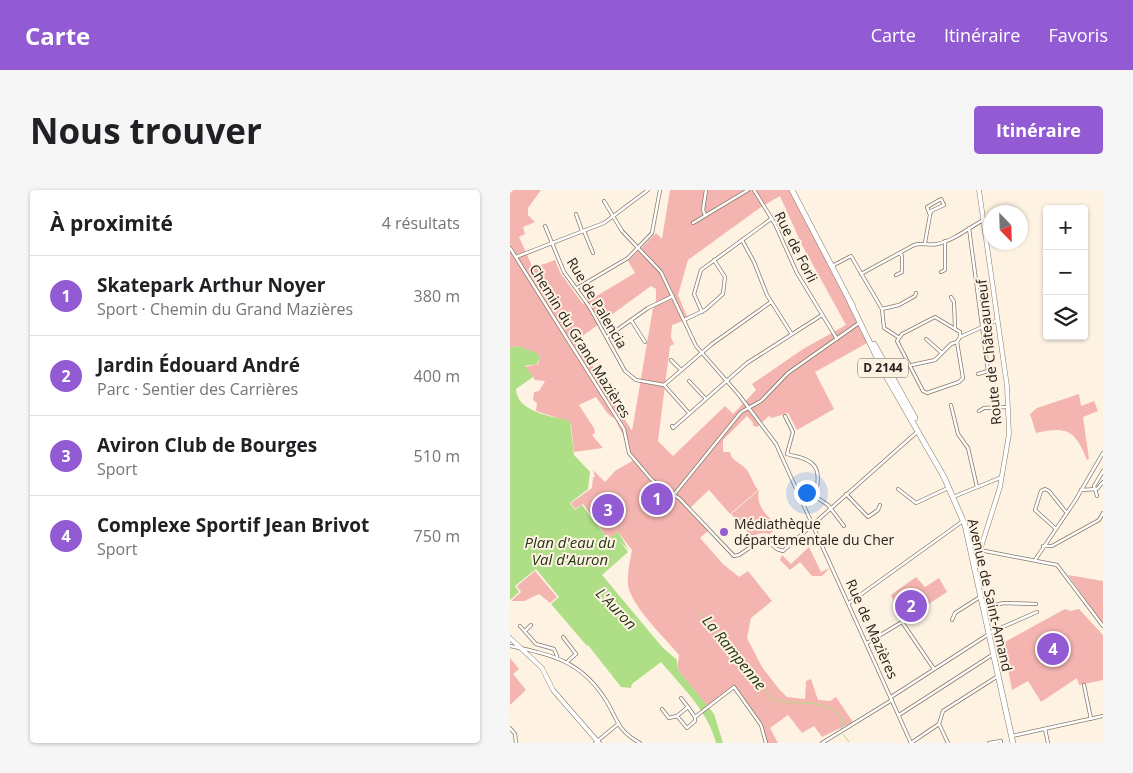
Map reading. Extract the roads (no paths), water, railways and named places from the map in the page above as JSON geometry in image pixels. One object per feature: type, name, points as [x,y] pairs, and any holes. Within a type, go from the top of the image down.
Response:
[{"type":"main road","name":"Avenue de Saint-Amand","points":[[792,190],[949,488],[963,521],[1013,743]]},
{"type":"main road","name":"Route de Châteauneuf","points":[[979,190],[983,214]]},
{"type":"main road","name":"Route de Châteauneuf","points":[[974,569],[1002,477],[1008,434],[1008,407],[988,250]]},
{"type":"main road","points":[[510,638],[537,663],[546,674],[553,690],[597,742]]},
{"type":"street","points":[[577,288],[626,259],[653,231],[660,190]]},
{"type":"street","points":[[705,215],[703,210],[706,190]]},
{"type":"street","points":[[693,223],[748,190]]},
{"type":"street","name":"Rue de Forli","points":[[754,190],[772,219],[790,262],[837,339]]},
{"type":"street","points":[[516,257],[583,231],[613,217],[646,191]]},
{"type":"street","points":[[925,243],[930,215],[932,211],[944,204],[940,199],[927,207],[930,215]]},
{"type":"street","name":"Rue de Mazières","points":[[604,201],[613,217],[661,272],[691,338],[772,437],[782,455],[911,743]]},
{"type":"street","points":[[576,214],[594,253]]},
{"type":"street","points":[[702,312],[695,292],[701,270],[772,219]]},
{"type":"street","points":[[861,274],[921,242],[930,245],[945,241],[983,221]]},
{"type":"street","name":"Rue de Palencia","points":[[545,226],[564,272],[577,288],[627,374],[636,380],[664,385]]},
{"type":"street","points":[[969,228],[988,371],[978,374]]},
{"type":"street","points":[[742,240],[771,302],[791,333]]},
{"type":"street","points":[[941,272],[946,270],[945,241]]},
{"type":"street","name":"Chemin du Grand Mazières","points":[[510,248],[624,429],[629,453],[644,472],[672,497],[674,494],[732,554],[736,556],[764,538],[777,549],[783,551],[813,524]]},
{"type":"street","points":[[896,275],[902,272],[902,256],[900,253]]},
{"type":"street","points":[[832,266],[851,256],[882,309],[884,328],[898,337]]},
{"type":"street","points":[[684,321],[702,312],[718,300],[725,290],[725,276],[714,260]]},
{"type":"street","points":[[882,309],[899,305],[915,296],[916,292]]},
{"type":"street","points":[[607,337],[650,306],[672,296]]},
{"type":"street","points":[[951,297],[954,302],[955,327]]},
{"type":"street","points":[[689,413],[664,385],[702,353],[771,302]]},
{"type":"street","points":[[672,426],[674,428],[726,380],[791,333],[822,315]]},
{"type":"street","points":[[898,337],[935,317],[955,327],[960,332],[960,337]]},
{"type":"street","points":[[632,320],[645,342]]},
{"type":"street","points":[[898,337],[899,348],[911,365],[923,391],[927,393],[960,382],[963,378],[957,342],[960,337],[998,320]]},
{"type":"street","points":[[674,494],[733,420],[760,401],[788,373],[837,339],[862,325]]},
{"type":"street","points":[[926,339],[942,353]]},
{"type":"street","points":[[911,365],[927,364],[935,360],[951,344],[957,342]]},
{"type":"street","points":[[671,360],[681,370]]},
{"type":"street","points":[[689,381],[705,398]]},
{"type":"street","points":[[951,405],[958,434],[968,448],[977,487]]},
{"type":"street","points":[[979,411],[984,408],[1008,407]]},
{"type":"street","points":[[785,416],[793,432],[787,453]]},
{"type":"street","points":[[813,524],[919,430]]},
{"type":"street","points":[[782,455],[787,453],[804,458],[815,468],[819,482],[816,498],[830,508],[844,526]]},
{"type":"street","points":[[1035,560],[1103,453]]},
{"type":"street","points":[[1097,496],[1094,486],[1103,471]]},
{"type":"street","points":[[953,497],[1002,477]]},
{"type":"street","points":[[1081,490],[1100,488],[1103,482]]},
{"type":"street","points":[[898,489],[916,503],[949,488]]},
{"type":"street","points":[[1055,528],[1035,510],[1041,491],[1045,488],[1050,491],[1066,512]]},
{"type":"street","points":[[846,494],[868,517],[878,510],[880,505]]},
{"type":"street","points":[[1043,546],[1052,546],[1099,520],[1103,513]]},
{"type":"street","points":[[849,603],[963,521]]},
{"type":"street","points":[[971,551],[980,550],[1059,566],[1103,626]]},
{"type":"street","points":[[1040,552],[1040,561]]},
{"type":"street","points":[[952,620],[954,613],[980,597]]},
{"type":"street","points":[[983,607],[1004,603],[1036,604]]},
{"type":"street","points":[[822,743],[845,730],[989,633],[1037,612]]},
{"type":"street","points":[[867,643],[902,622],[934,669]]},
{"type":"street","points":[[524,631],[531,625]]},
{"type":"street","points":[[520,626],[536,644],[554,649],[557,656]]},
{"type":"street","points":[[563,637],[576,654],[568,662]]},
{"type":"street","points":[[510,646],[557,656],[568,662],[602,694],[625,734],[640,743]]},
{"type":"street","points":[[899,715],[993,654]]},
{"type":"street","points":[[911,743],[939,724],[943,711],[998,676]]},
{"type":"street","points":[[1084,685],[1091,719]]},
{"type":"street","points":[[677,716],[687,728],[695,721],[696,716],[734,687],[761,725],[766,743]]},
{"type":"street","points":[[681,698],[696,716]]},
{"type":"street","points":[[662,710],[669,718],[677,716],[688,707]]},
{"type":"street","points":[[1012,736],[1103,716]]},
{"type":"street","points":[[597,742],[618,724]]},
{"type":"street","points":[[939,724],[948,743]]},
{"type":"street","points":[[510,728],[515,734],[516,743]]},
{"type":"street","points":[[1045,729],[1048,743]]},
{"type":"street","points":[[989,743],[1001,741],[1001,743]]},
{"type":"water","name":"Plan d'eau du Val d'Auron","points":[[518,346],[537,353],[540,358],[537,364],[525,366],[533,377],[516,389],[518,397],[522,403],[537,412],[570,421],[574,455],[590,472],[588,489],[570,503],[575,510],[582,505],[608,539],[618,532],[629,550],[620,541],[628,552],[602,575],[663,648],[677,660],[677,669],[714,714],[723,743],[716,743],[701,710],[661,662],[632,684],[631,688],[621,687],[588,645],[551,604],[559,597],[536,569],[515,586],[519,592],[510,600],[510,348]]},
{"type":"waterway","name":"La Rampenne","points":[[698,610],[771,698],[780,701],[810,703],[829,707],[837,712],[843,720],[841,729]]},
{"type":"waterway","name":"La Rampenne","points":[[843,734],[849,742]]},
{"type":"place","name":"Skatepark Arthur Noyer","points":[[657,499]]},
{"type":"place","name":"Aviron Club de Bourges","points":[[608,510]]},
{"type":"place","name":"Médiathèque départementale du Cher","points":[[724,532]]},
{"type":"place","name":"Jardin Édouard André","points":[[911,606]]},
{"type":"place","name":"Complexe Sportif Jean Brivot","points":[[1053,649]]},
{"type":"water label","name":"L'Auron","points":[[616,609]]}]
